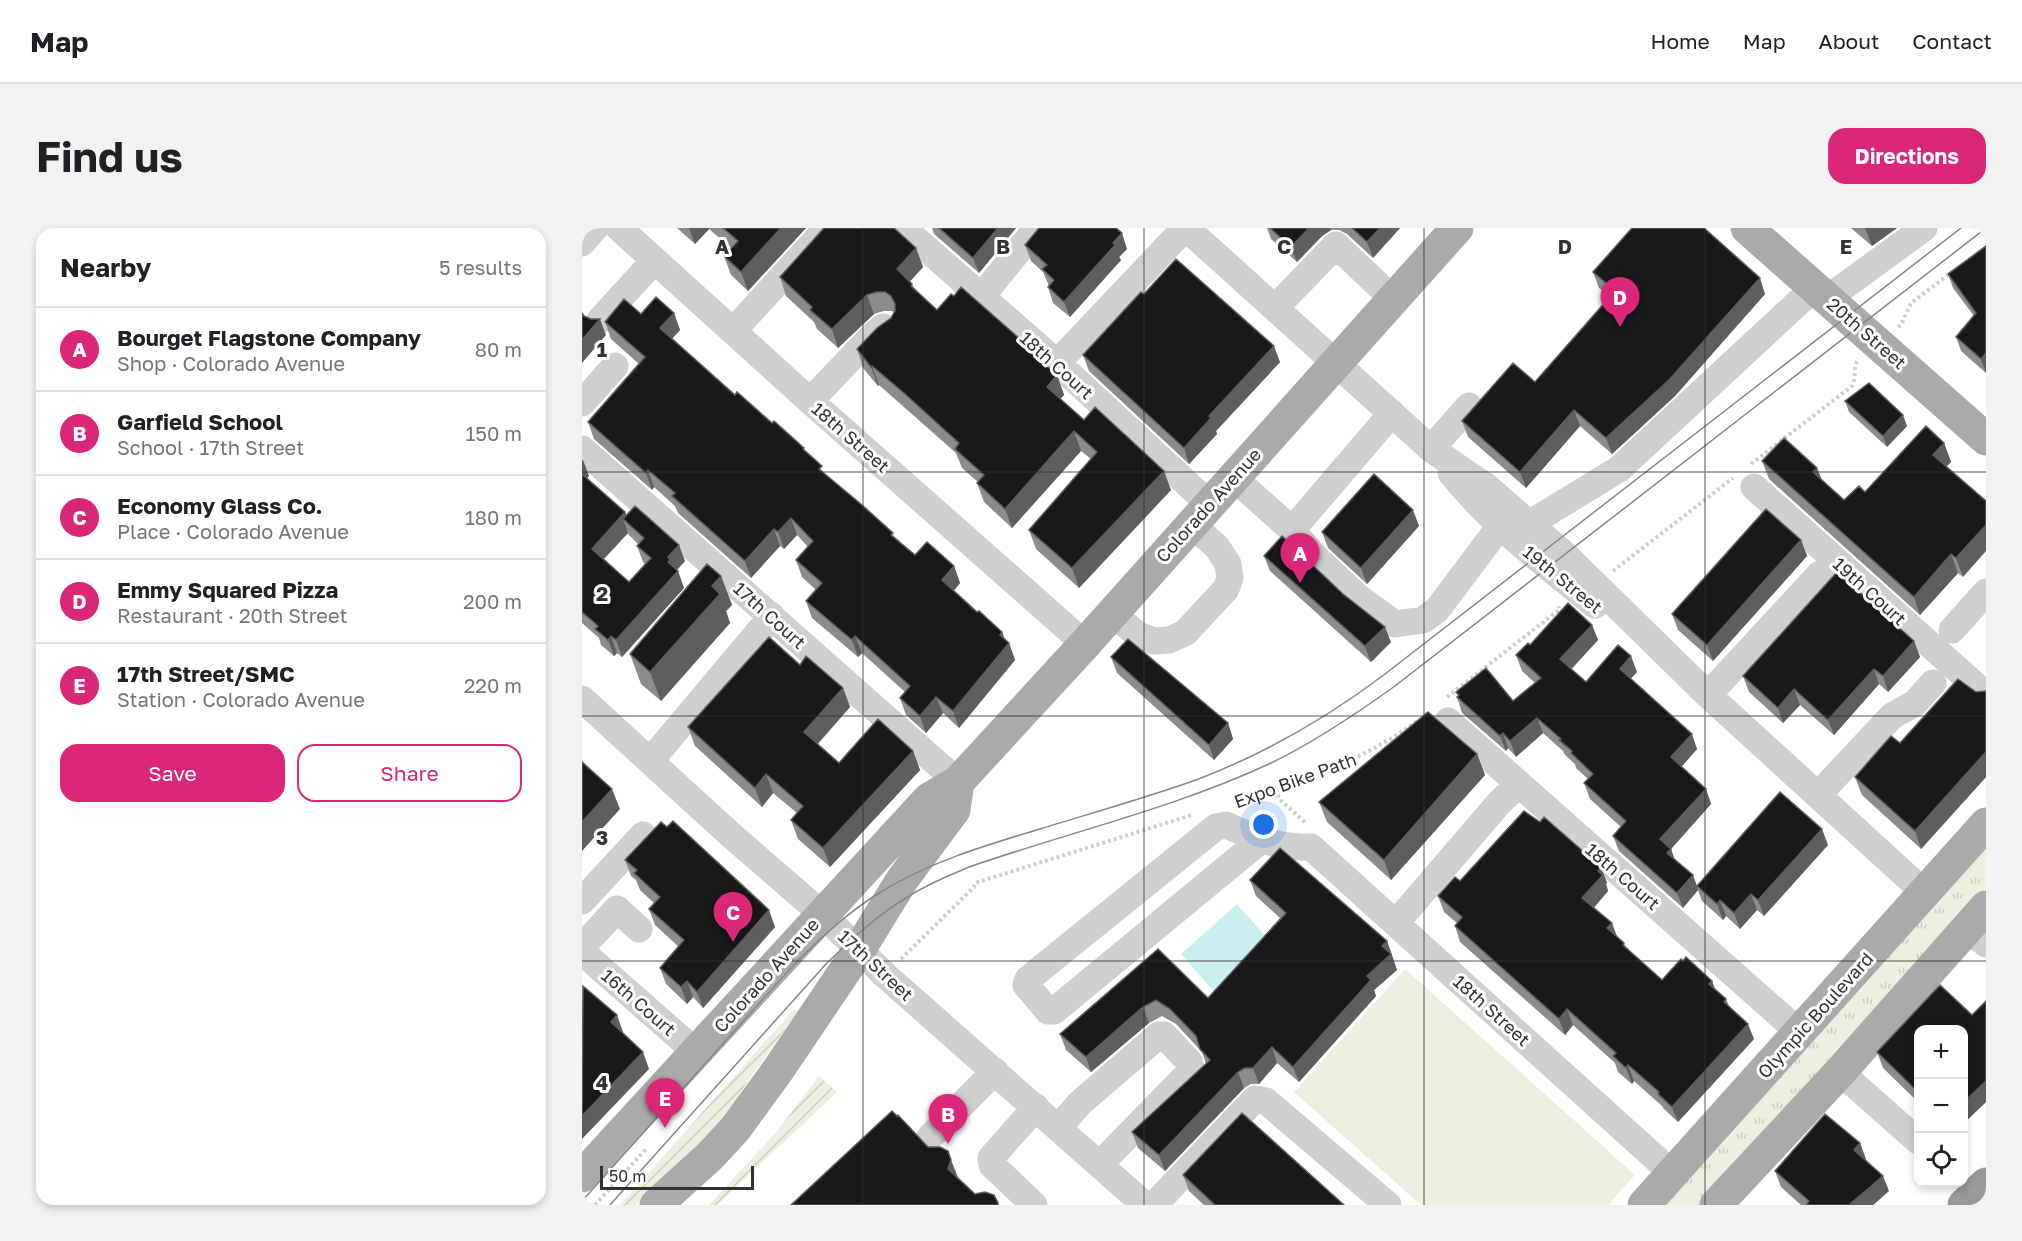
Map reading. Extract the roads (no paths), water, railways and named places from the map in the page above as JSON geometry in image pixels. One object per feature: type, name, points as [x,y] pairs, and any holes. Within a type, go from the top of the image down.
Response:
[{"type":"highway","points":[[1964,1205],[1986,1184]]},
{"type":"main road","name":"Colorado Avenue","points":[[582,1176],[929,799],[958,782],[1085,644],[1457,228]]},
{"type":"main road","name":"20th Street","points":[[1747,228],[1986,439]]},
{"type":"main road","points":[[656,1205],[710,1156],[735,1129],[778,1070],[859,950],[902,880],[954,810],[958,782]]},
{"type":"main road","name":"Olympic Boulevard","points":[[1644,1205],[1986,824]]},
{"type":"main road","points":[[1716,1205],[1839,1072],[1980,926]]},
{"type":"street","points":[[582,243],[595,228]]},
{"type":"street","name":"18th Street","points":[[619,228],[810,401],[1085,644]]},
{"type":"street","points":[[733,331],[827,228]]},
{"type":"street","name":"18th Court","points":[[903,228],[1057,363],[1200,514],[1228,564],[1230,578],[1226,589],[1185,633],[1169,640],[1154,641],[1138,635],[1112,613]]},
{"type":"street","points":[[981,297],[1037,228]]},
{"type":"street","points":[[1057,363],[1186,228]]},
{"type":"street","name":"19th Street","points":[[1186,228],[1431,449],[1487,488],[1571,560],[1708,695],[1925,893]]},
{"type":"street","points":[[1529,524],[1619,469],[1822,293],[1924,228]]},
{"type":"street","points":[[1275,308],[1336,244],[1393,299]]},
{"type":"street","points":[[600,320],[654,261]]},
{"type":"street","points":[[810,401],[873,335],[887,327]]},
{"type":"street","points":[[582,403],[615,366]]},
{"type":"street","points":[[1431,449],[1469,406]]},
{"type":"street","points":[[1292,530],[1392,413]]},
{"type":"street","name":"17th Court","points":[[582,449],[958,782]]},
{"type":"street","name":"19th Street","points":[[1431,449],[1472,499],[1500,526],[1547,567],[1708,695]]},
{"type":"street","points":[[1233,477],[1292,530],[1316,558],[1350,590],[1395,624],[1423,620],[1437,610],[1500,526]]},
{"type":"street","name":"19th Court","points":[[1754,487],[1986,694]]},
{"type":"street","points":[[1708,695],[1820,574]]},
{"type":"street","points":[[1952,630],[1986,592]]},
{"type":"street","points":[[651,760],[772,616]]},
{"type":"street","points":[[1818,795],[1892,716],[1915,703],[1933,683]]},
{"type":"street","name":"17th Street","points":[[582,699],[732,836],[822,914],[886,976],[1145,1205]]},
{"type":"street","name":"18th Court","points":[[1447,710],[1519,784],[1799,1032]]},
{"type":"street","points":[[1396,923],[1499,803],[1519,784]]},
{"type":"street","points":[[1226,825],[1261,840],[1054,1011],[1048,1011],[1026,986],[1028,980],[1216,827],[1226,825]]},
{"type":"street","points":[[582,901],[644,835]]},
{"type":"street","name":"18th Street","points":[[1261,840],[1297,848],[1311,847],[1672,1173]]},
{"type":"street","points":[[582,947],[617,909],[639,928]]},
{"type":"street","name":"16th Court","points":[[582,952],[696,1052]]},
{"type":"street","points":[[1059,1127],[1089,1095],[1159,1035],[1164,1035],[1190,1063],[1191,1071],[1100,1164]]},
{"type":"street","points":[[930,1137],[995,1071]]},
{"type":"street","points":[[1839,1072],[1914,1138]]},
{"type":"street","points":[[1154,1205],[1255,1100],[1266,1101],[1388,1205]]},
{"type":"street","points":[[1034,1205],[992,1165],[991,1158],[1036,1107]]},
{"type":"water","points":[[1237,904],[1268,939],[1229,973],[1234,978],[1216,994],[1181,954]]},
{"type":"tram line","points":[[582,1201],[790,969],[831,929],[864,903],[895,884],[955,856],[1138,799],[1221,770],[1270,747],[1318,720],[1385,674],[1961,228]]},
{"type":"tram line","points":[[610,1205],[826,964],[854,937],[895,905],[921,889],[969,867],[1122,819],[1235,779],[1271,763],[1335,727],[1395,686],[1986,228]]},
{"type":"place","name":"Emmy Squared Pizza","points":[[1620,327]]},
{"type":"place","name":"Bourget Flagstone Company","points":[[1300,583]]},
{"type":"place","name":"Economy Glass Co.","points":[[733,942]]},
{"type":"place","name":"17th Street/SMC","points":[[665,1128]]},
{"type":"place","name":"Garfield School","points":[[948,1144]]}]
